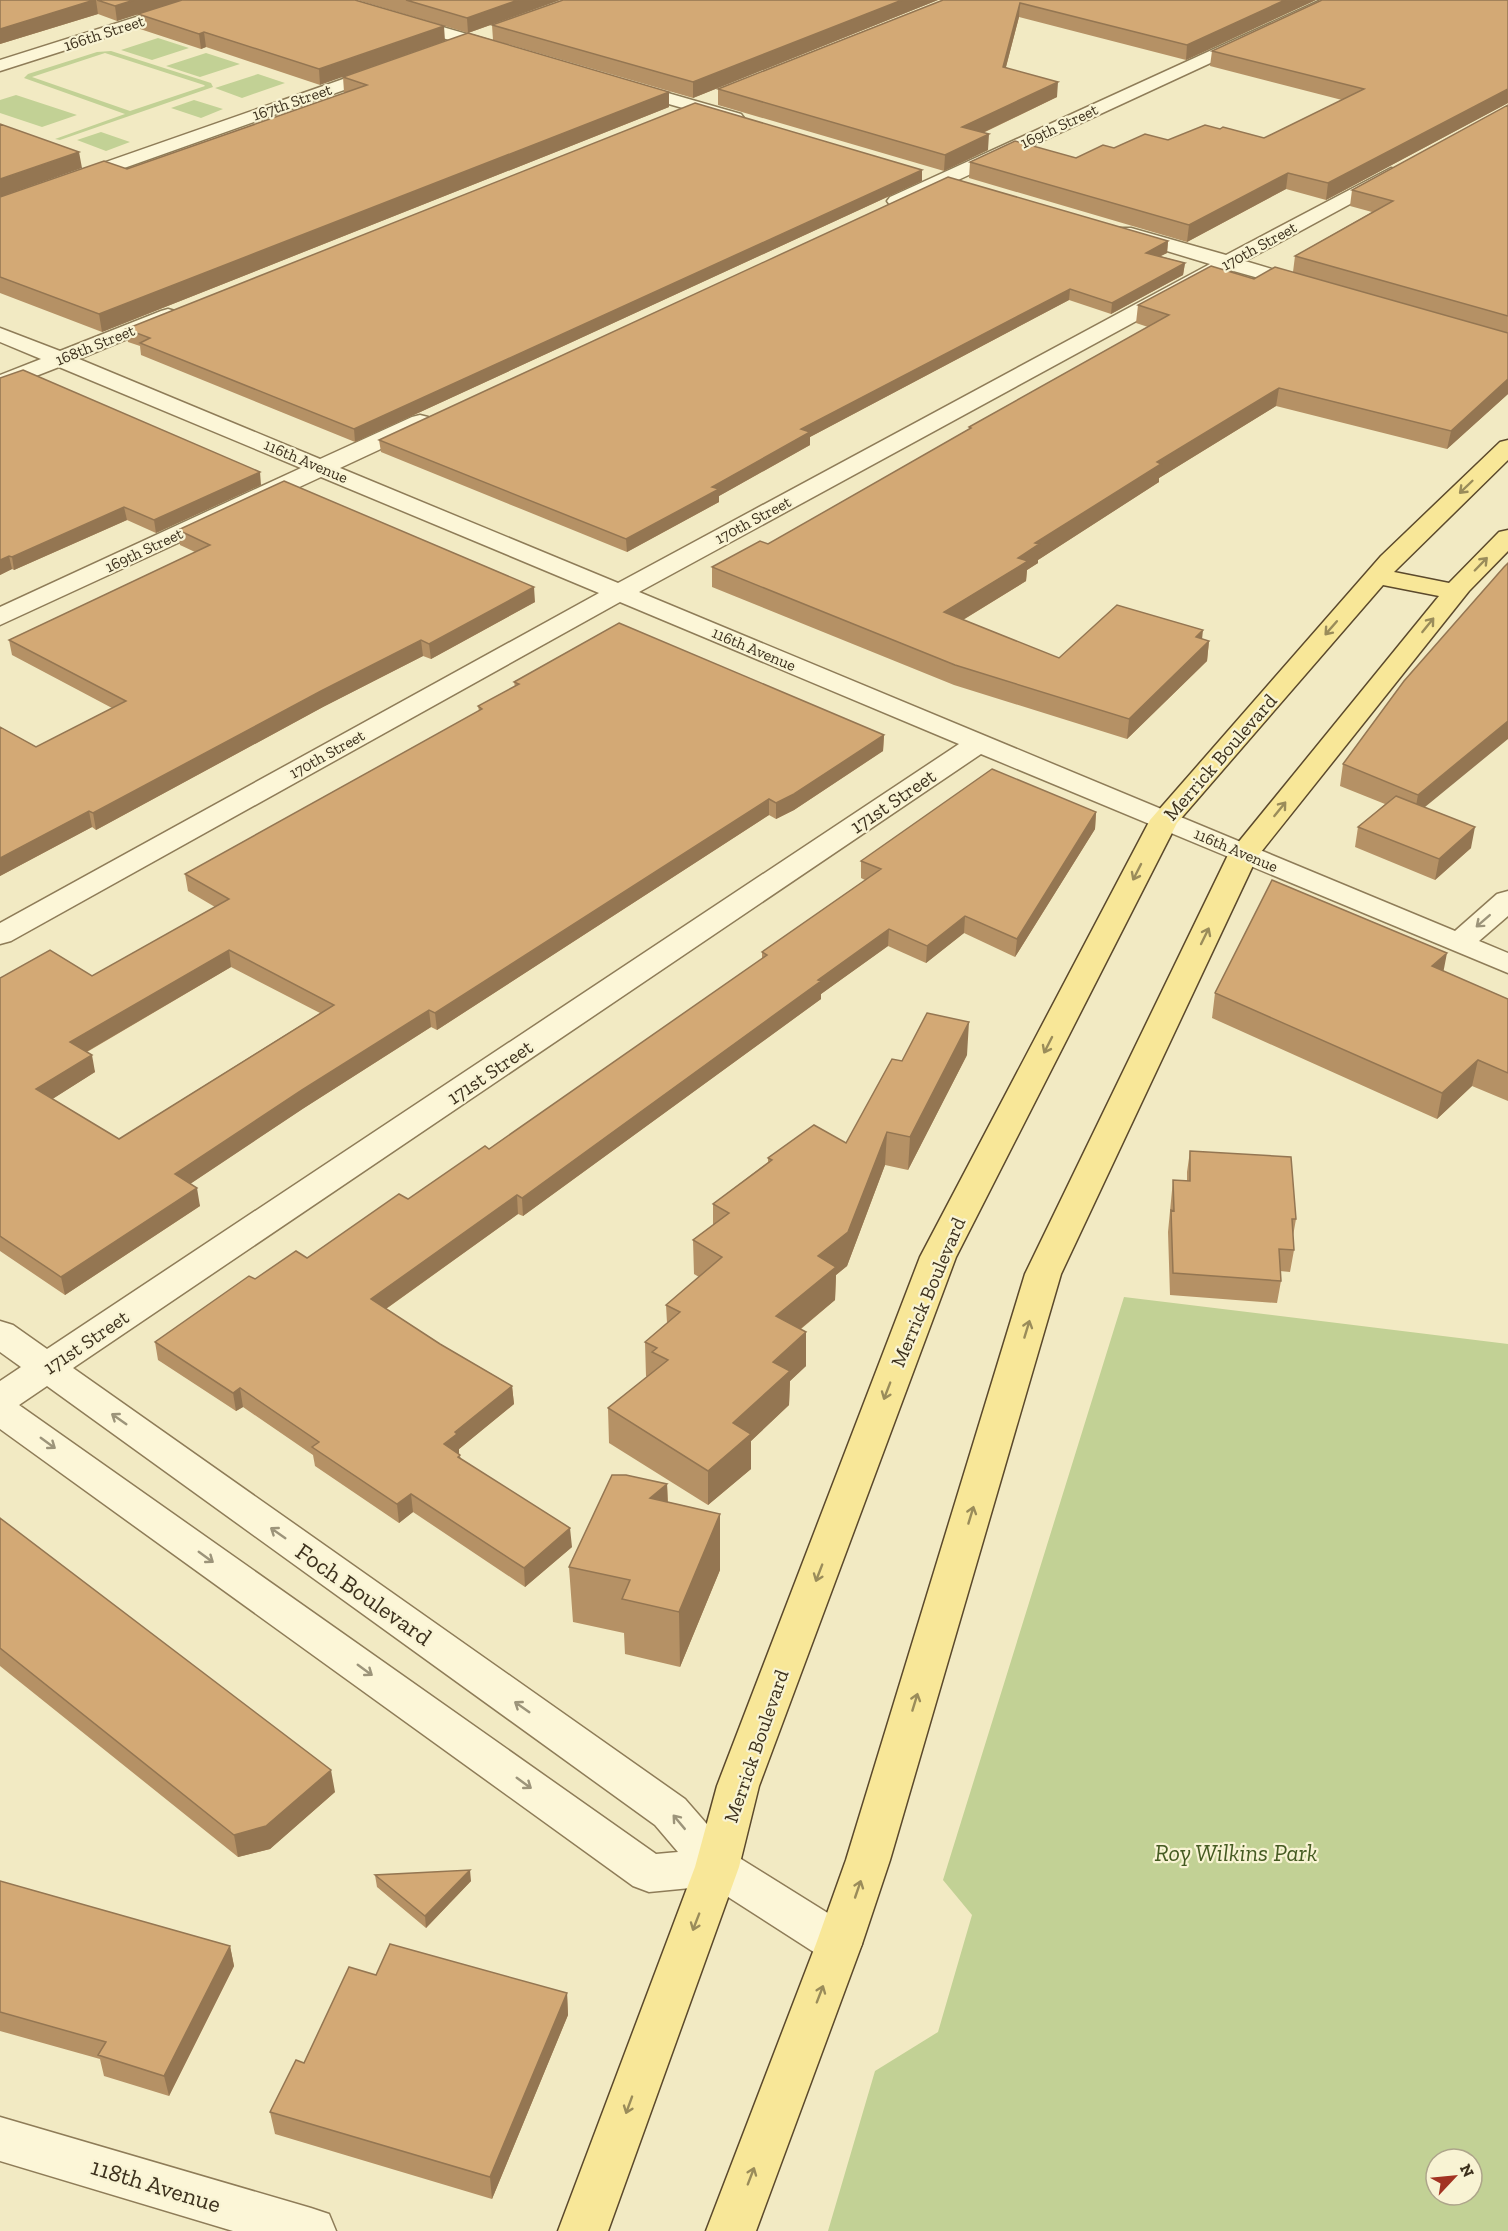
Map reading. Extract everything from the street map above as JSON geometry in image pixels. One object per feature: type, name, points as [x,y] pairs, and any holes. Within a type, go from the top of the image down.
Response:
[{"type":"main road","name":"Merrick Boulevard","points":[[584,2231],[717,1867],[738,1786],[938,1257],[1164,820],[1378,576],[1508,447]]},
{"type":"main road","points":[[730,2231],[839,1944],[868,1860],[1043,1274],[1244,855],[1455,592],[1508,537]]},
{"type":"main road","points":[[1378,576],[1455,592]]},
{"type":"street","name":"166th Street","points":[[0,66],[207,0]]},
{"type":"street","points":[[331,0],[520,55]]},
{"type":"street","name":"169th Street","points":[[881,208],[1334,0]]},
{"type":"street","points":[[439,50],[492,32]]},
{"type":"street","name":"167th Street","points":[[0,206],[405,62]]},
{"type":"street","points":[[612,82],[748,122]]},
{"type":"street","points":[[666,116],[716,95]]},
{"type":"street","name":"170th Street","points":[[0,935],[620,592],[1406,165]]},
{"type":"street","points":[[917,171],[973,188]]},
{"type":"street","points":[[1109,228],[1325,291]]},
{"type":"street","name":"168th Street","points":[[0,383],[187,308]]},
{"type":"street","name":"116th Avenue","points":[[0,334],[1508,964]]},
{"type":"street","name":"169th Street","points":[[0,617],[443,412]]},
{"type":"street","name":"171st Street","points":[[0,1399],[979,743]]},
{"type":"street","points":[[1459,943],[1508,900]]},
{"type":"street","name":"Foch Boulevard","points":[[0,1334],[670,1812],[717,1867],[839,1944]]},
{"type":"street","points":[[0,1410],[649,1873],[717,1867]]},
{"type":"street","name":"118th Avenue","points":[[0,2139],[311,2231]]},
{"type":"green space","points":[[158,38],[189,48],[152,60],[121,50]]},
{"type":"green space","points":[[111,51],[211,83],[213,87],[60,140],[55,139],[125,114],[24,78],[28,74],[97,52]],"holes":[[[105,53],[204,85],[130,111],[32,77]]]},
{"type":"green space","points":[[206,53],[240,64],[200,77],[166,66]]},
{"type":"green space","points":[[258,74],[285,83],[242,98],[215,88]]},
{"type":"green space","points":[[16,95],[77,115],[42,127],[0,113],[0,100]]},
{"type":"green space","points":[[194,100],[223,109],[201,118],[171,108]]},
{"type":"green space","points":[[101,132],[130,142],[106,151],[77,140]]},
{"type":"green space","name":"Roy Wilkins Park","points":[[1124,1297],[1508,1344],[1508,2231],[828,2231],[875,2071],[938,2032],[972,1915],[943,1880]]},
{"type":"building","points":[[0,0],[94,0],[0,29]]},
{"type":"building","points":[[97,0],[134,0],[115,6]]},
{"type":"building","points":[[182,0],[355,0],[444,26],[319,69],[204,32],[199,34],[138,14]]},
{"type":"building","points":[[406,0],[518,0],[467,18]]},
{"type":"building","points":[[563,0],[902,0],[693,82],[492,25]]},
{"type":"building","points":[[943,0],[1285,0],[1187,45],[1020,3],[1003,67],[1058,82],[962,127],[989,134],[945,155],[718,89]]},
{"type":"building","points":[[1322,0],[1508,0],[1508,89],[1328,183],[1288,173],[1189,225],[970,162],[1015,141],[1076,158],[1103,145],[1114,148],[1145,134],[1168,140],[1205,125],[1220,129],[1223,127],[1264,138],[1364,89],[1212,51]]},
{"type":"building","points":[[468,33],[669,92],[99,314],[0,277],[0,197],[104,161],[127,169],[367,85],[343,77]]},
{"type":"building","points":[[695,103],[922,170],[354,429],[140,343],[150,338],[126,329]]},
{"type":"building","points":[[1508,105],[1508,316],[1295,256],[1393,201],[1352,190]]},
{"type":"building","points":[[0,124],[79,152],[0,179]]},
{"type":"building","points":[[948,177],[1168,241],[1146,253],[1185,263],[1112,303],[1070,289],[801,429],[810,432],[712,487],[719,489],[626,539],[379,440]]},
{"type":"building","points":[[1211,266],[1254,279],[1275,267],[1508,333],[1508,379],[1451,431],[1279,388],[1157,462],[1161,464],[1035,543],[1039,544],[1018,558],[1028,561],[944,612],[1059,658],[1117,605],[1203,630],[1196,637],[1209,641],[1129,719],[955,665],[712,567],[760,541],[768,544],[971,428],[969,427],[1169,315],[1138,305]]},
{"type":"building","points":[[23,370],[260,472],[154,520],[124,507],[12,557],[0,560],[0,378]]},
{"type":"building","points":[[284,481],[534,587],[429,644],[421,640],[93,813],[89,811],[0,858],[0,727],[36,747],[126,701],[9,640],[210,545],[178,530]]},
{"type":"building","points":[[1508,563],[1508,721],[1418,795],[1343,764],[1404,681]]},
{"type":"building","points":[[619,623],[884,735],[794,794],[776,803],[769,799],[435,1013],[429,1010],[302,1090],[175,1174],[197,1188],[61,1277],[0,1236],[0,978],[50,950],[92,976],[229,899],[185,874],[482,709],[478,706],[519,684],[514,682]],"holes":[[[229,950],[334,1005],[119,1139],[36,1089],[92,1055],[70,1042]]]},
{"type":"building","points":[[992,769],[1096,812],[1017,939],[965,916],[927,946],[889,929],[522,1198],[517,1195],[371,1299],[440,1344],[512,1386],[455,1432],[457,1434],[444,1444],[460,1455],[458,1457],[570,1528],[524,1568],[411,1494],[397,1504],[312,1447],[319,1442],[240,1388],[233,1393],[155,1342],[249,1276],[255,1279],[296,1251],[307,1258],[399,1194],[408,1199],[485,1146],[489,1149],[767,955],[762,952],[881,869],[861,861]]},
{"type":"building","points":[[1396,796],[1475,827],[1439,859],[1358,827]]},
{"type":"building","points":[[1272,880],[1447,953],[1432,966],[1508,999],[1508,1073],[1478,1060],[1442,1093],[1215,993]]},
{"type":"building","points":[[927,1013],[969,1022],[910,1137],[887,1132],[848,1232],[818,1256],[836,1267],[776,1316],[806,1332],[773,1362],[790,1371],[733,1423],[751,1434],[708,1471],[608,1408],[668,1360],[652,1352],[657,1348],[645,1342],[680,1312],[666,1305],[722,1257],[693,1240],[729,1213],[713,1204],[772,1160],[768,1158],[814,1125],[846,1143],[892,1059],[902,1061]]},
{"type":"building","points":[[1190,1151],[1291,1157],[1296,1219],[1292,1219],[1294,1250],[1279,1249],[1281,1281],[1173,1273],[1171,1210],[1174,1211],[1173,1180],[1190,1181]]},
{"type":"building","points":[[612,1475],[626,1475],[667,1484],[650,1498],[720,1514],[679,1612],[622,1599],[630,1580],[569,1567]]},
{"type":"building","points":[[0,1518],[331,1770],[266,1826],[234,1835],[0,1648]]},
{"type":"building","points":[[470,1870],[425,1916],[375,1875]]},
{"type":"building","points":[[0,1881],[230,1946],[164,2076],[98,2055],[106,2042],[0,2012]]},
{"type":"building","points":[[390,1944],[567,1993],[490,2177],[270,2112],[296,2060],[304,2063],[349,1967],[376,1975]]}]
